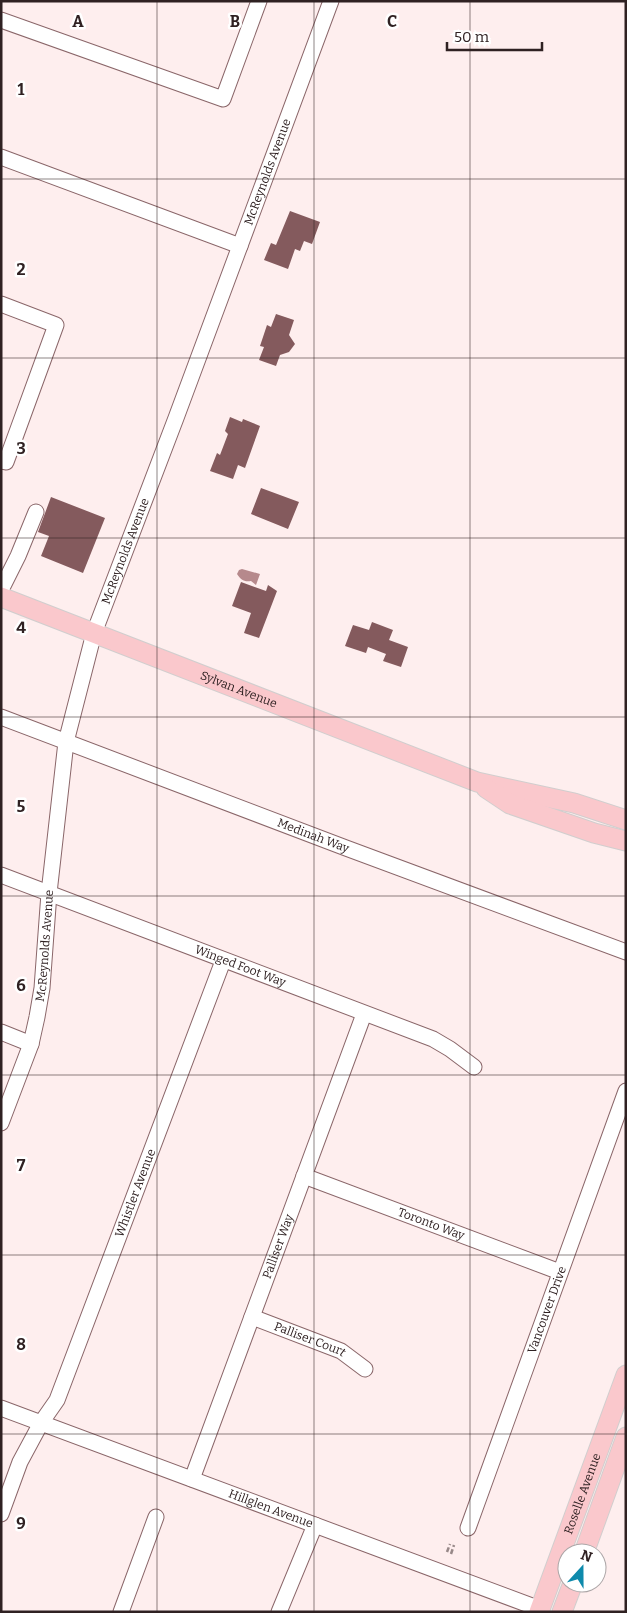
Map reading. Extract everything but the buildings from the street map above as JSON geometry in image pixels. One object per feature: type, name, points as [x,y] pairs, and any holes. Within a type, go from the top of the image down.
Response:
[{"type":"main road","name":"Sylvan Avenue","points":[[1,597],[477,782],[574,803],[626,820]]},
{"type":"main road","name":"Sylvan Avenue","points":[[477,782],[510,804],[594,833],[626,841]]},
{"type":"main road","name":"Roselle Avenue","points":[[540,1611],[626,1375]]},
{"type":"main road","name":"Roselle Avenue","points":[[588,1543],[626,1437]]},
{"type":"main road","points":[[562,1612],[569,1593]]},
{"type":"street","points":[[1,20],[223,99],[259,1]]},
{"type":"street","name":"McReynolds Avenue","points":[[1,1122],[31,1044],[42,988],[66,742],[94,633],[331,1]]},
{"type":"street","points":[[1,157],[240,246]]},
{"type":"street","points":[[1,304],[56,325],[6,462],[1,461]]},
{"type":"street","points":[[1,590],[18,556],[36,512]]},
{"type":"street","name":"Medinah Way","points":[[1,717],[626,952]]},
{"type":"street","name":"Winged Foot Way","points":[[1,875],[432,1039],[450,1049],[474,1067]]},
{"type":"street","name":"Whistler Avenue","points":[[1,1514],[20,1462],[41,1423],[57,1400],[223,961]]},
{"type":"street","name":"Palliser Way","points":[[192,1479],[364,1014]]},
{"type":"street","points":[[1,1032],[31,1044]]},
{"type":"street","name":"Vancouver Drive","points":[[468,1528],[626,1091]]},
{"type":"street","name":"Toronto Way","points":[[304,1176],[560,1272]]},
{"type":"street","name":"Palliser Court","points":[[252,1317],[341,1351],[365,1369]]},
{"type":"street","name":"Hillglen Avenue","points":[[1,1408],[540,1611]]},
{"type":"street","points":[[121,1612],[156,1518]]},
{"type":"street","points":[[279,1612],[315,1525]]},
{"type":"path","points":[[447,1552],[450,1544]]},
{"type":"path","points":[[451,1554],[454,1544]]},
{"type":"shaded area","points":[[242,569],[260,574],[256,585],[251,581],[245,581],[240,578],[237,574]]}]
